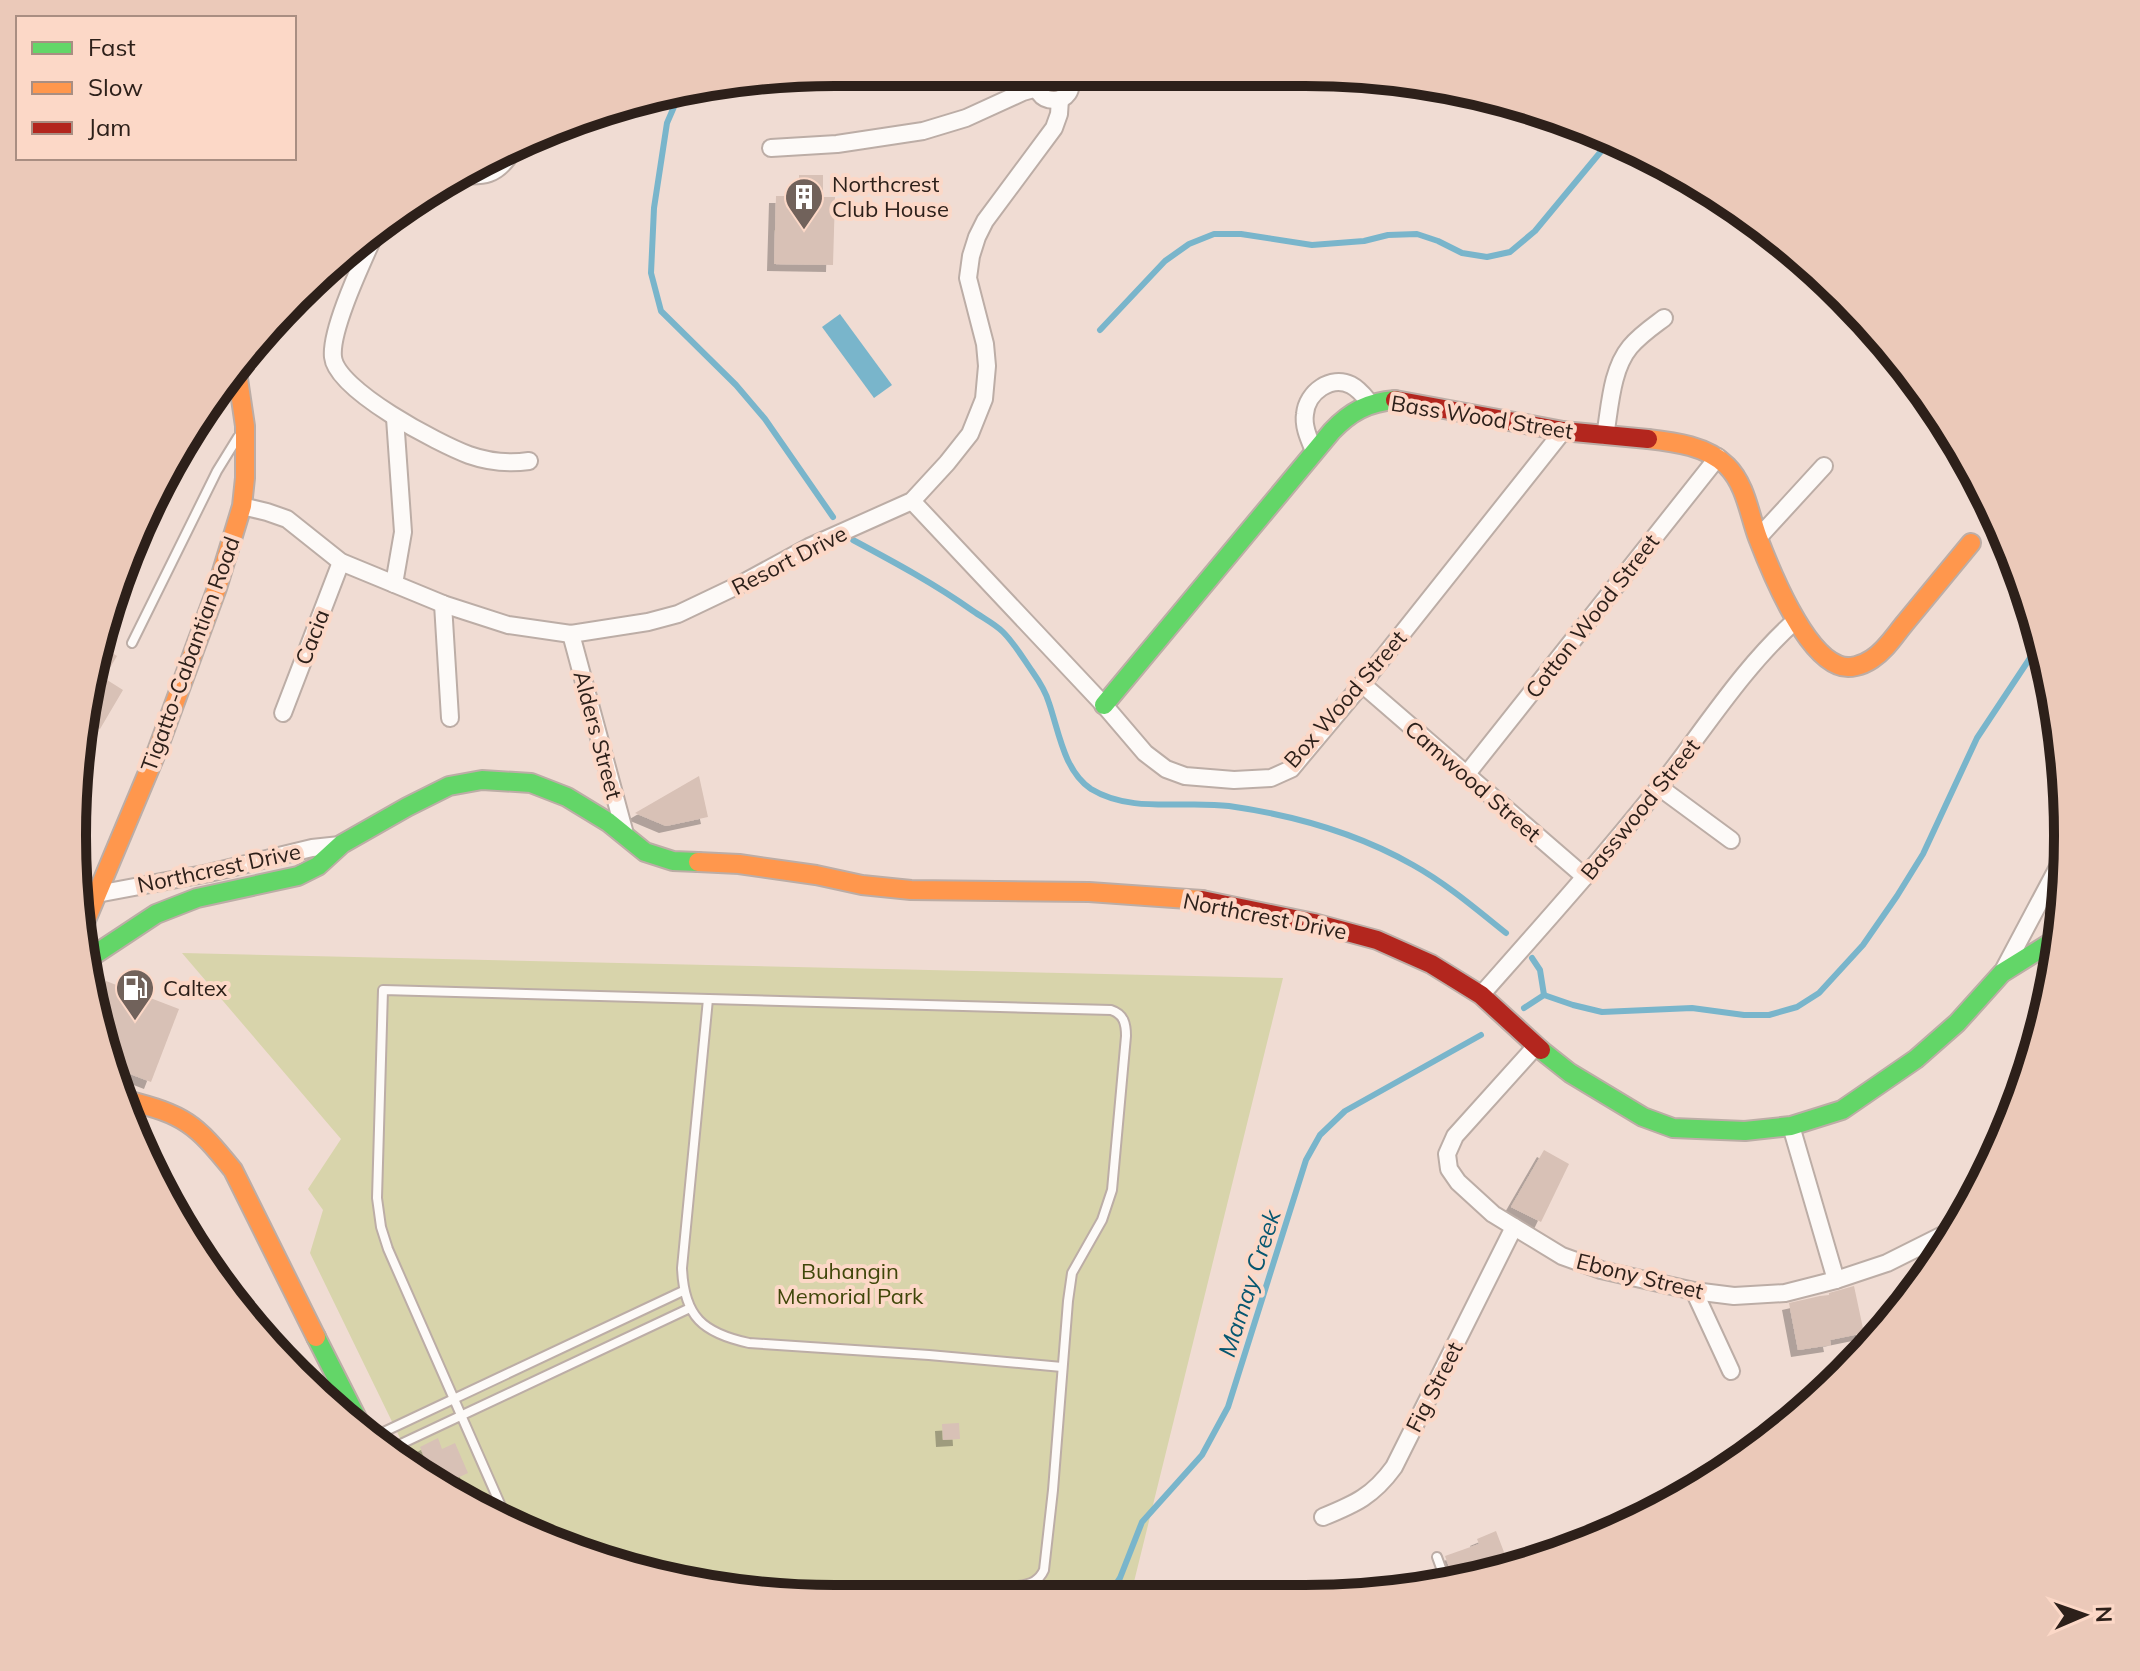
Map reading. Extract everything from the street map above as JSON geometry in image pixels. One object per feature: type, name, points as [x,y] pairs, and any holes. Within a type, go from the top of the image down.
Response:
[{"type":"street","points":[[771,148],[837,144],[923,131],[966,118],[1031,86]]},
{"type":"street","points":[[1041,86],[1046,99],[1060,99]]},
{"type":"street","name":"Resort Drive","points":[[242,506],[287,519],[341,562],[443,604],[508,625],[571,634],[678,614],[809,547],[912,501],[970,434],[984,399],[985,344],[968,278],[971,256],[985,221],[1054,128],[1060,99],[1071,86]]},
{"type":"street","points":[[481,175],[489,175],[506,162]]},
{"type":"street","points":[[368,250],[338,327],[333,360],[336,367],[357,389],[395,418],[469,455],[508,464],[529,461]]},
{"type":"street","points":[[1605,436],[1618,368],[1628,349],[1664,318]]},
{"type":"street","name":"Tigatto-Cabantian Road","points":[[90,910],[157,751],[217,588],[242,506],[245,426],[240,381]]},
{"type":"street","points":[[1314,451],[1305,424],[1305,412],[1308,401],[1317,390],[1327,384],[1350,384],[1370,403]]},
{"type":"street","name":"Bass Wood Street","points":[[1104,705],[1314,451],[1342,421],[1370,403],[1395,400],[1563,431],[1670,442],[1718,457]]},
{"type":"street","points":[[394,584],[403,532],[395,418]]},
{"type":"street","name":"Box Wood Street","points":[[912,501],[1104,705],[1145,753],[1166,769],[1185,776],[1234,780],[1271,778],[1291,769],[1563,431]]},
{"type":"street","points":[[1718,457],[1732,471],[1745,496],[1758,538],[1796,620],[1825,657],[1838,665],[1850,667],[1872,660],[1881,652],[1971,543]]},
{"type":"street","name":"Cotton Wood Street","points":[[1466,775],[1718,457]]},
{"type":"street","points":[[1758,538],[1824,466]]},
{"type":"street","name":"Cacia","points":[[283,713],[341,562]]},
{"type":"street","points":[[443,604],[450,718]]},
{"type":"street","name":"Basswood Street","points":[[1481,995],[1659,787],[1762,653],[1796,620]]},
{"type":"street","name":"Alders Street","points":[[571,634],[625,836]]},
{"type":"street","name":"Camwood Street","points":[[1362,684],[1585,877]]},
{"type":"street","name":"Northcrest Drive","points":[[95,954],[156,914],[197,898],[298,876],[318,866],[342,844],[449,786],[482,780],[531,783],[567,797],[645,852],[673,861],[739,864],[911,890],[1089,892],[1205,900],[1377,940],[1431,964],[1481,995],[1570,1073],[1643,1117],[1673,1128],[1745,1131],[1791,1126],[1842,1110],[1916,1059],[1957,1023],[2002,973],[2046,946]]},
{"type":"street","points":[[1659,787],[1731,840]]},
{"type":"street","name":"Northcrest Drive","points":[[97,894],[342,844]]},
{"type":"street","points":[[209,873],[214,894]]},
{"type":"street","points":[[2002,973],[2052,878]]},
{"type":"street","name":"Ebony Street","points":[[1536,1046],[1455,1136],[1447,1154],[1449,1169],[1458,1182],[1493,1214],[1562,1256],[1601,1270],[1694,1291],[1734,1296],[1785,1293],[1836,1280],[1887,1263],[1937,1238]]},
{"type":"street","points":[[136,1103],[171,1113],[191,1123],[233,1170],[352,1408]]},
{"type":"street","points":[[1791,1126],[1836,1280]]},
{"type":"street","name":"Fig Street","points":[[1323,1517],[1364,1498],[1381,1485],[1394,1467],[1514,1227]]},
{"type":"street","points":[[1694,1291],[1731,1371]]},
{"type":"lane","points":[[132,643],[217,471],[245,426]]},
{"type":"lane","points":[[501,1507],[388,1249],[378,1212],[383,990],[1111,1010],[1118,1012],[1126,1026],[1112,1190],[1102,1220],[1072,1273],[1044,1570],[1041,1578],[1022,1585]]},
{"type":"lane","points":[[708,999],[683,1246],[683,1291],[699,1321],[730,1339],[749,1343],[1062,1367]]},
{"type":"lane","points":[[383,1433],[683,1291]]},
{"type":"lane","points":[[399,1445],[690,1308]]},
{"type":"lane","points":[[602,1329],[610,1345]]},
{"type":"lane","points":[[534,1361],[541,1378]]},
{"type":"lane","points":[[1437,1557],[1443,1572]]},
{"type":"green space","name":"Buhangin Memorial Park","points":[[182,953],[1283,978],[1133,1585],[836,1585],[738,1579],[689,1571],[595,1545],[504,1508],[461,1485],[405,1449],[310,1253],[323,1210],[308,1189],[341,1139]]},
{"type":"water","points":[[840,314],[892,385],[874,398],[822,327]]},
{"type":"building","name":"Northcrest Club House","points":[[799,175],[823,175],[823,197],[835,197],[833,265],[774,264],[776,196],[799,196]]},
{"type":"building","points":[[110,651],[117,656],[104,678],[123,690],[100,729],[94,726],[100,689]]},
{"type":"building","points":[[699,776],[708,817],[666,826],[635,813]]},
{"type":"building","name":"Caltex","points":[[106,981],[179,1009],[151,1082],[125,1072],[102,991]]},
{"type":"building","points":[[1544,1150],[1569,1164],[1541,1222],[1511,1207]]},
{"type":"building","points":[[1854,1286],[1864,1333],[1830,1340],[1831,1345],[1798,1350],[1789,1303]]},
{"type":"building","points":[[959,1423],[960,1439],[943,1440],[942,1424]]},
{"type":"building","points":[[438,1438],[442,1449],[455,1443],[468,1473],[453,1480],[420,1459],[424,1457],[420,1447]]},
{"type":"building","points":[[1496,1531],[1506,1557],[1450,1571],[1445,1556],[1479,1544],[1477,1539]]},
{"type":"waterway","points":[[675,103],[667,123],[654,208],[651,273],[661,311],[736,385],[765,419],[833,517]]},
{"type":"waterway","points":[[1100,330],[1165,261],[1189,244],[1214,234],[1241,234],[1312,245],[1417,234],[1462,253],[1487,257],[1510,252],[1535,231],[1603,149]]},
{"type":"waterway","points":[[853,540],[929,582],[1003,632],[1042,687],[1068,762],[1091,789],[1107,797],[1141,804],[1212,805],[1253,810],[1300,820],[1347,835],[1426,872],[1506,933]]},
{"type":"waterway","points":[[1544,995],[1602,1012],[1692,1008],[1769,1015],[1797,1007],[1819,993],[1863,945],[1897,896],[1923,854],[1977,738],[2032,656]]},
{"type":"waterway","points":[[1532,958],[1540,970],[1544,995]]},
{"type":"waterway","name":"Mamay Creek","points":[[1524,1008],[1544,995]]},
{"type":"waterway","name":"Mamay Creek","points":[[1115,1585],[1142,1522],[1202,1455],[1228,1407],[1306,1160],[1320,1135],[1345,1111],[1481,1035]]},
{"type":"traffic: fast","points":[[1104,705],[1332,431],[1360,409],[1395,400]]},
{"type":"traffic: fast","points":[[95,954],[156,914],[197,898],[298,876],[318,866],[342,844],[407,807],[449,786],[482,780],[531,783],[567,797],[608,822],[645,852],[673,861],[698,862]]},
{"type":"traffic: fast","points":[[1541,1050],[1570,1073],[1643,1117],[1673,1128],[1745,1131],[1791,1126],[1842,1110],[1916,1059],[1957,1023],[2002,973],[2046,946]]},
{"type":"traffic: fast","points":[[316,1337],[352,1408]]},
{"type":"traffic: slow","points":[[90,910],[157,751],[217,588],[242,506],[245,426],[239,382]]},
{"type":"traffic: slow","points":[[1648,439],[1700,449],[1727,466],[1743,491],[1764,553],[1790,609],[1813,644],[1838,665],[1860,665],[1882,651],[1971,543]]},
{"type":"traffic: slow","points":[[698,862],[739,864],[911,890],[1089,892],[1202,900]]},
{"type":"traffic: slow","points":[[136,1103],[176,1116],[187,1123],[209,1141],[233,1170],[316,1337]]},
{"type":"traffic: jam","points":[[1395,400],[1563,431],[1648,439]]},
{"type":"traffic: jam","points":[[1202,900],[1314,923],[1377,940],[1431,964],[1481,995],[1541,1050]]},
{"type":"place","name":"Northcrest Club House","points":[[804,231]]},
{"type":"place","name":"Caltex","points":[[135,1022]]}]
